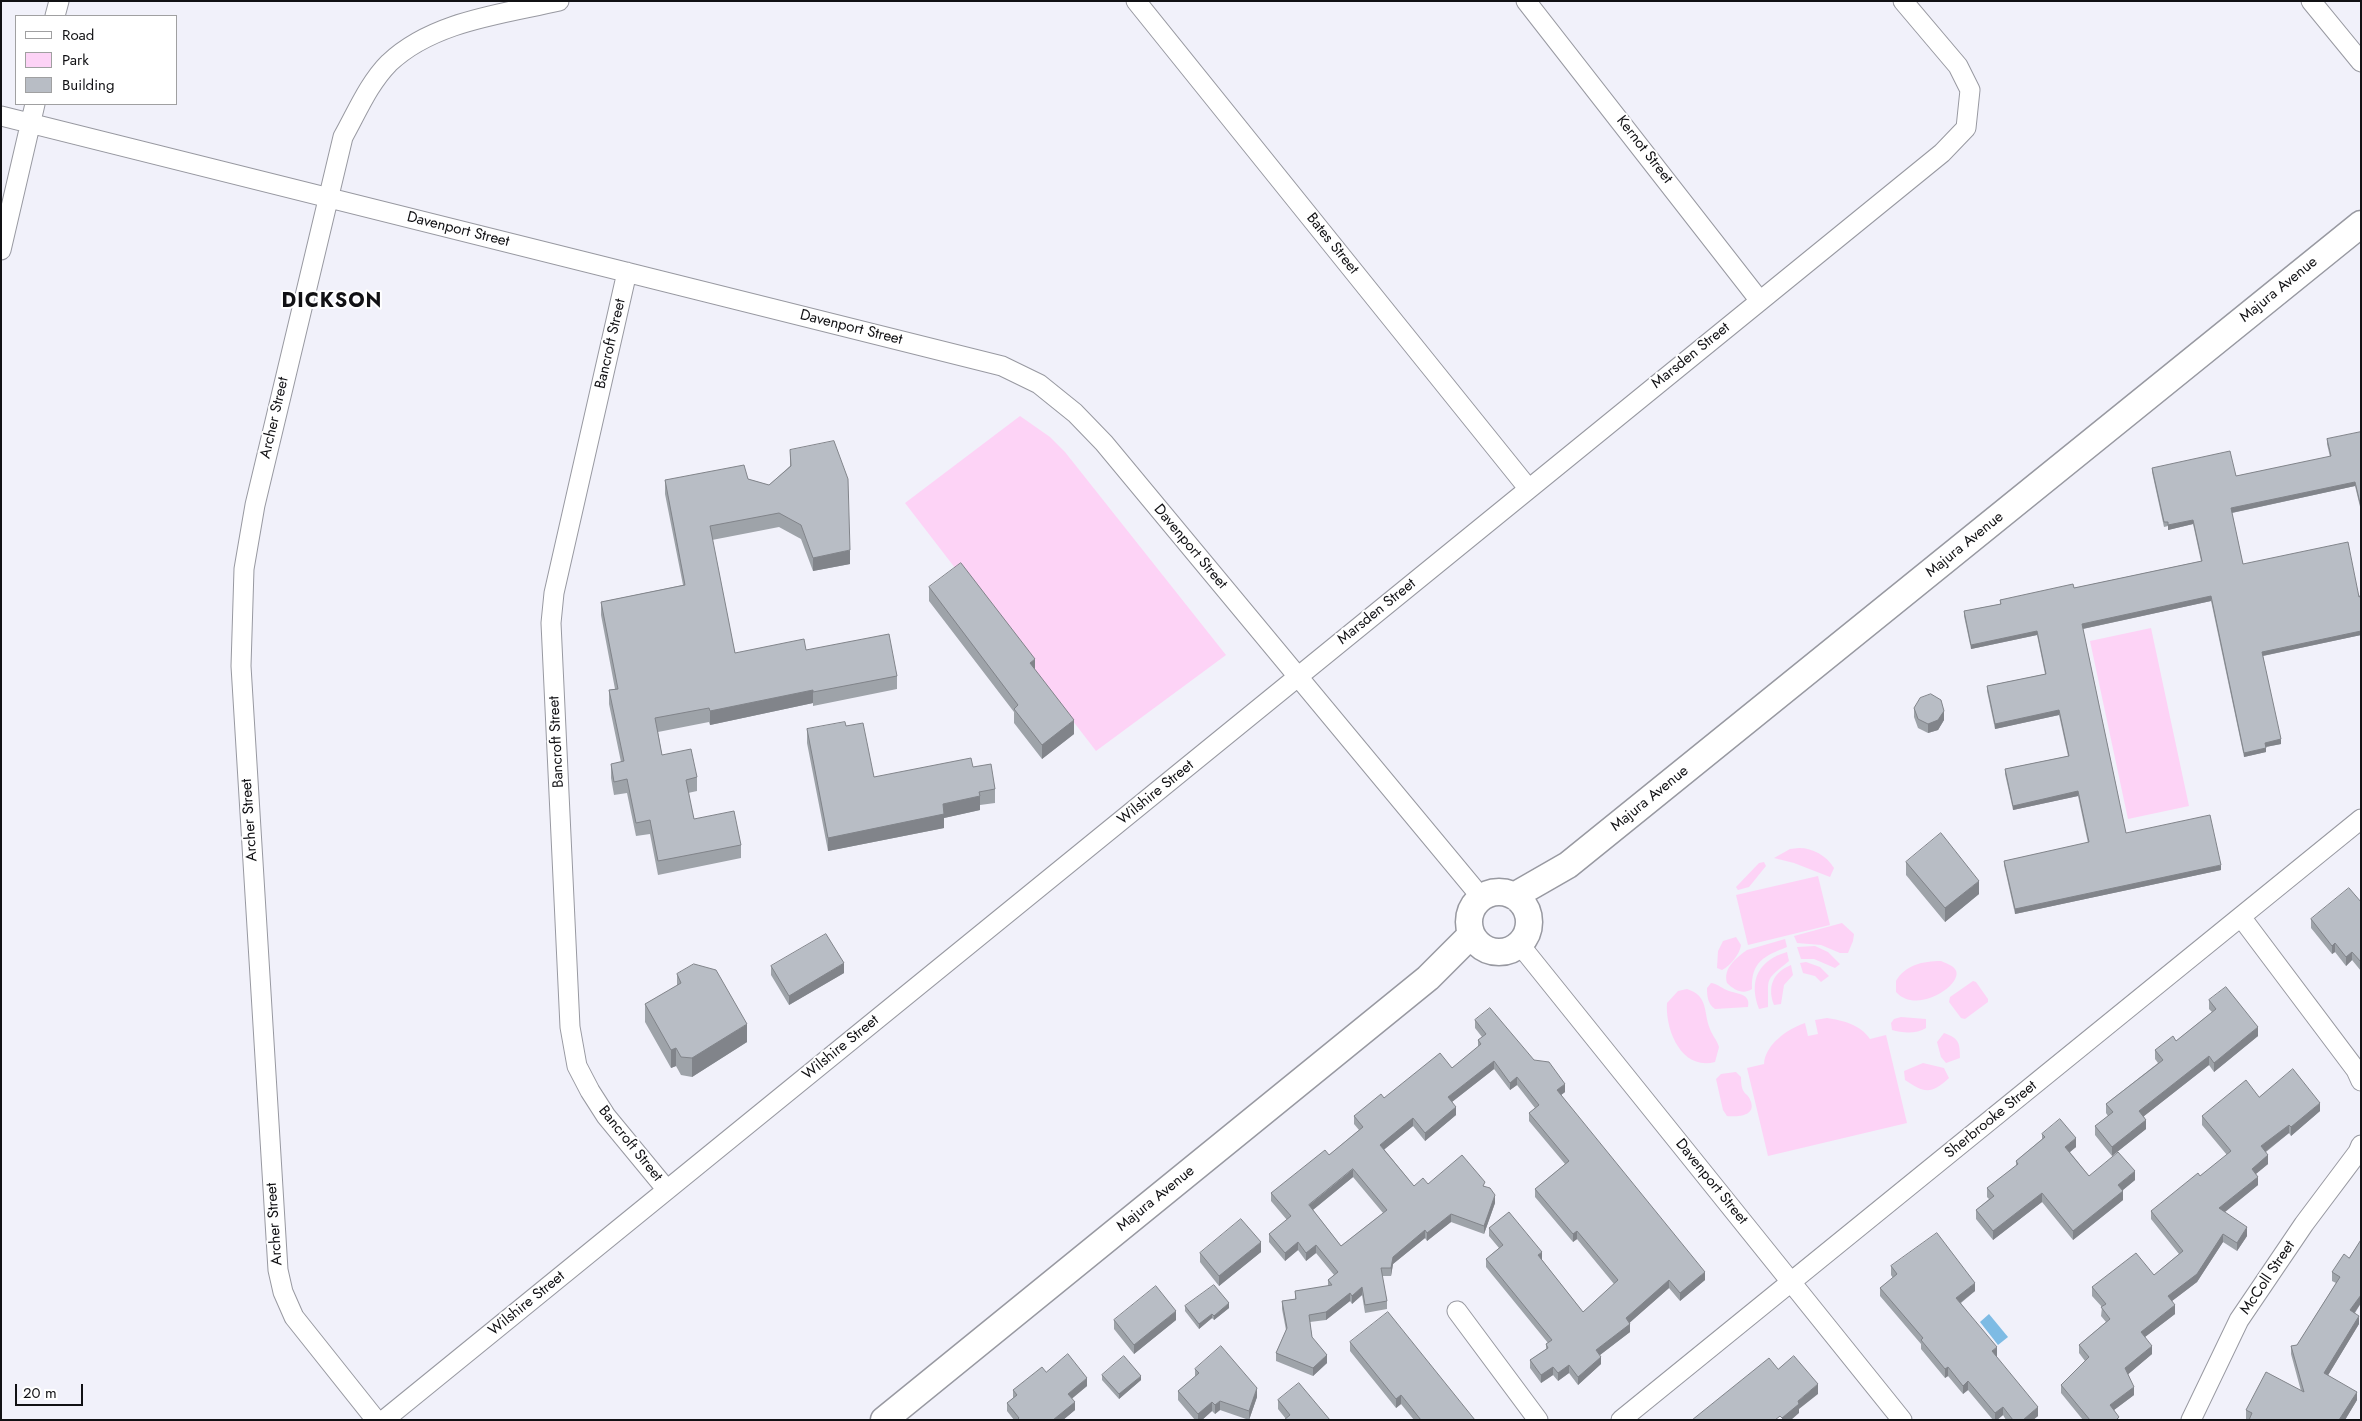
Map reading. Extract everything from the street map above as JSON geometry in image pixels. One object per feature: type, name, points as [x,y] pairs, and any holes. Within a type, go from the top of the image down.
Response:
[{"type":"main road","name":"Majura Avenue","points":[[1521,906],[1568,865],[2361,224]]},
{"type":"main road","points":[[1498,892],[1521,906],[1528,931],[1520,945],[1507,952],[1493,952],[1484,949],[1471,935],[1468,918],[1471,910],[1481,897],[1498,892]]},
{"type":"main road","name":"Majura Avenue","points":[[884,1420],[1428,978],[1471,935]]},
{"type":"main road","name":"Majura Avenue","points":[[1428,978],[1493,952]]},
{"type":"street","points":[[55,15],[59,1]]},
{"type":"street","points":[[328,197],[343,137],[372,85],[389,63],[408,48],[442,31],[459,25],[559,1]]},
{"type":"street","name":"Bates Street","points":[[1136,1],[1528,488]]},
{"type":"street","name":"Kernot Street","points":[[1526,1],[1760,300]]},
{"type":"street","name":"Marsden Street","points":[[1298,677],[1942,153],[1966,128],[1970,90],[1958,66],[1903,1]]},
{"type":"street","points":[[2311,1],[2361,62]]},
{"type":"street","points":[[1,250],[35,105]]},
{"type":"street","name":"Davenport Street","points":[[1,116],[1002,366],[1039,384],[1075,413],[1104,443],[1481,897]]},
{"type":"street","name":"Archer Street","points":[[328,197],[255,505],[244,570],[240,666],[278,1270],[282,1292],[294,1317],[376,1420]]},
{"type":"street","name":"Bancroft Street","points":[[627,272],[554,593],[552,633],[570,1027],[577,1066],[606,1116],[667,1190]]},
{"type":"street","name":"Wilshire Street","points":[[384,1420],[1298,677]]},
{"type":"street","name":"Sherbrooke Street","points":[[1621,1420],[2361,819]]},
{"type":"street","points":[[2241,917],[2356,1070],[2361,1081]]},
{"type":"street","name":"Davenport Street","points":[[1520,945],[1902,1420]]},
{"type":"street","name":"McColl Street","points":[[2191,1420],[2239,1320],[2304,1224],[2358,1152],[2361,1145]]},
{"type":"street","points":[[1457,1311],[1538,1420]]},
{"type":"green space","points":[[1020,416],[1050,437],[1065,452],[1226,655],[1096,751],[905,503]]},
{"type":"green space","points":[[2151,628],[2189,806],[2128,819],[2090,641]]},
{"type":"green space","points":[[1799,848],[1814,851],[1824,856],[1834,868],[1830,877],[1794,863],[1774,858],[1790,849]]},
{"type":"green space","points":[[1764,862],[1766,866],[1749,887],[1738,890],[1736,887],[1759,863]]},
{"type":"green space","points":[[1818,876],[1830,925],[1748,945],[1736,895]]},
{"type":"green space","points":[[1842,923],[1854,934],[1848,953],[1840,953],[1821,945],[1797,943],[1794,936]]},
{"type":"green space","points":[[1736,937],[1741,945],[1737,956],[1722,970],[1717,968],[1718,951],[1723,941]]},
{"type":"green space","points":[[1785,939],[1787,947],[1760,961],[1754,972],[1752,989],[1745,992],[1739,991],[1727,983],[1727,973],[1731,964],[1743,953],[1747,950]]},
{"type":"green space","points":[[1815,946],[1828,952],[1840,964],[1835,968],[1814,959],[1801,959],[1797,947]]},
{"type":"green space","points":[[1787,952],[1789,961],[1769,981],[1768,1007],[1759,1009],[1755,989],[1758,973],[1769,960]]},
{"type":"green space","points":[[1941,961],[1955,969],[1956,975],[1947,989],[1927,999],[1916,1000],[1905,998],[1896,992],[1896,981],[1904,971],[1921,963]]},
{"type":"green space","points":[[1806,962],[1820,967],[1829,976],[1821,982],[1815,976],[1803,973],[1800,963]]},
{"type":"green space","points":[[1791,965],[1793,975],[1784,985],[1781,1004],[1774,1005],[1771,992],[1773,981],[1780,972]]},
{"type":"green space","points":[[1973,981],[1976,982],[1988,999],[1988,1002],[1965,1019],[1961,1018],[1949,1002],[1950,997]]},
{"type":"green space","points":[[1711,983],[1743,995],[1748,999],[1748,1007],[1715,1009],[1709,1003],[1708,997],[1707,988]]},
{"type":"green space","points":[[1687,989],[1699,996],[1704,1005],[1710,1029],[1719,1047],[1715,1062],[1703,1063],[1693,1060],[1684,1054],[1672,1035],[1667,1013],[1667,1003],[1678,991]]},
{"type":"green space","points":[[1901,1017],[1926,1019],[1926,1028],[1909,1032],[1892,1030],[1891,1023],[1894,1019]]},
{"type":"green space","points":[[1827,1018],[1845,1022],[1856,1027],[1862,1030],[1870,1039],[1886,1035],[1907,1123],[1768,1156],[1747,1068],[1764,1064],[1768,1050],[1791,1029],[1805,1023],[1808,1036],[1818,1034],[1815,1020]]},
{"type":"green space","points":[[1944,1033],[1956,1039],[1960,1053],[1960,1058],[1946,1063],[1941,1057],[1937,1042]]},
{"type":"green space","points":[[1923,1063],[1944,1068],[1949,1078],[1932,1090],[1917,1088],[1905,1080],[1904,1071]]},
{"type":"green space","points":[[1736,1072],[1741,1077],[1743,1091],[1750,1099],[1752,1107],[1744,1115],[1727,1116],[1723,1110],[1716,1079],[1721,1074]]},
{"type":"water","points":[[1989,1314],[2008,1337],[1998,1345],[1980,1322]]},
{"type":"building","points":[[2361,432],[2361,507],[2355,482],[2231,508],[2243,564],[2348,542],[2359,597],[2361,596],[2361,631],[2262,652],[2281,739],[2265,743],[2266,748],[2244,753],[2211,596],[2082,624],[2126,833],[2210,815],[2221,865],[2015,909],[2004,861],[2089,842],[2078,791],[2013,806],[2005,769],[2069,756],[2059,710],[1995,724],[1987,686],[2046,674],[2037,631],[1971,645],[1964,611],[2001,604],[2000,600],[2073,584],[2074,588],[2202,561],[2193,520],[2168,525],[2168,522],[2164,522],[2152,468],[2230,451],[2236,476],[2331,456],[2327,439]]},
{"type":"building","points":[[834,441],[848,479],[850,550],[813,558],[801,525],[779,513],[710,526],[735,653],[804,639],[806,650],[889,634],[897,676],[813,692],[813,690],[710,711],[709,708],[655,718],[662,755],[691,749],[697,777],[686,780],[694,819],[734,811],[741,845],[658,861],[650,820],[636,823],[627,779],[614,782],[611,764],[624,761],[609,690],[618,689],[601,602],[685,585],[665,480],[744,465],[748,479],[769,485],[791,466],[790,450]]},
{"type":"building","points":[[961,563],[1035,659],[1030,663],[1074,720],[1042,745],[1014,709],[1018,705],[929,587]]},
{"type":"building","points":[[1931,694],[1941,700],[1944,711],[1938,720],[1928,724],[1918,719],[1914,708],[1920,698]]},
{"type":"building","points":[[845,722],[846,726],[863,723],[874,777],[971,758],[973,767],[991,764],[995,789],[979,792],[980,796],[943,804],[944,814],[828,838],[807,729]]},
{"type":"building","points":[[1941,833],[1979,881],[1945,908],[1906,862]]},
{"type":"building","points":[[2349,888],[2361,902],[2361,962],[2352,952],[2346,957],[2335,943],[2332,946],[2311,919]]},
{"type":"building","points":[[826,934],[844,963],[789,996],[771,966]]},
{"type":"building","points":[[694,964],[716,970],[747,1024],[692,1058],[681,1057],[676,1048],[671,1050],[645,1004],[681,983],[677,974]]},
{"type":"building","points":[[2226,987],[2258,1027],[2214,1063],[2209,1056],[2139,1111],[2146,1120],[2112,1147],[2095,1126],[2113,1112],[2106,1104],[2163,1060],[2155,1050],[2173,1036],[2176,1041],[2216,1009],[2209,1000]]},
{"type":"building","points":[[1490,1008],[1534,1060],[1549,1062],[1565,1084],[1557,1090],[1705,1272],[1680,1293],[1669,1280],[1626,1318],[1630,1324],[1596,1350],[1601,1357],[1578,1377],[1569,1365],[1558,1373],[1553,1367],[1541,1375],[1530,1360],[1548,1348],[1546,1344],[1552,1340],[1486,1259],[1503,1245],[1489,1228],[1509,1212],[1542,1252],[1538,1255],[1583,1312],[1618,1280],[1577,1231],[1573,1234],[1535,1189],[1569,1161],[1529,1113],[1539,1105],[1517,1077],[1510,1083],[1494,1061],[1448,1097],[1456,1107],[1425,1133],[1413,1118],[1380,1145],[1414,1186],[1423,1178],[1428,1184],[1462,1155],[1485,1182],[1483,1186],[1490,1188],[1495,1195],[1484,1226],[1451,1214],[1427,1233],[1425,1230],[1393,1257],[1391,1268],[1381,1268],[1387,1301],[1365,1305],[1362,1287],[1352,1296],[1350,1293],[1326,1312],[1309,1315],[1312,1337],[1327,1355],[1313,1368],[1276,1353],[1287,1328],[1282,1301],[1296,1299],[1295,1291],[1332,1285],[1328,1280],[1338,1272],[1316,1245],[1306,1253],[1298,1242],[1285,1253],[1269,1234],[1291,1216],[1271,1193],[1325,1150],[1329,1155],[1363,1127],[1354,1116],[1381,1094],[1384,1098],[1440,1053],[1452,1068],[1481,1044],[1478,1040],[1486,1034],[1475,1020]],"holes":[[[1353,1169],[1387,1210],[1341,1246],[1309,1205]]]},
{"type":"building","points":[[2293,1069],[2320,1103],[2291,1127],[2289,1125],[2261,1146],[2268,1155],[2252,1169],[2258,1177],[2219,1208],[2247,1227],[2237,1243],[2223,1234],[2197,1274],[2168,1296],[2175,1305],[2141,1332],[2152,1346],[2125,1368],[2134,1387],[2110,1405],[2119,1417],[2116,1420],[2090,1420],[2061,1385],[2089,1357],[2079,1345],[2110,1319],[2101,1307],[2106,1304],[2092,1287],[2136,1253],[2154,1275],[2183,1251],[2151,1211],[2198,1173],[2200,1176],[2231,1151],[2202,1116],[2246,1080],[2259,1097]]},
{"type":"building","points":[[2060,1119],[2076,1138],[2065,1147],[2089,1176],[2118,1152],[2135,1171],[2118,1185],[2123,1191],[2073,1231],[2042,1193],[1993,1231],[1976,1210],[1994,1196],[1987,1188],[2018,1164],[2016,1161],[2045,1137],[2042,1134]]},
{"type":"building","points":[[1241,1219],[1261,1242],[1219,1276],[1200,1253]]},
{"type":"building","points":[[1937,1233],[1975,1283],[1956,1298],[1997,1347],[1992,1351],[2038,1407],[2023,1420],[2013,1420],[2003,1407],[1995,1413],[1968,1381],[1963,1386],[1948,1367],[1945,1369],[1921,1340],[1923,1338],[1880,1288],[1897,1274],[1891,1266]]},
{"type":"building","points":[[2361,1240],[2361,1295],[2350,1310],[2359,1316],[2324,1373],[2357,1392],[2339,1420],[2249,1420],[2252,1413],[2246,1410],[2266,1372],[2304,1392],[2291,1346],[2297,1345],[2340,1277],[2332,1272],[2344,1254],[2349,1258]]},
{"type":"building","points":[[1214,1285],[1229,1303],[1214,1316],[1212,1314],[1199,1324],[1185,1306]]},
{"type":"building","points":[[1156,1286],[1176,1311],[1134,1345],[1114,1320]]},
{"type":"building","points":[[1388,1312],[1475,1420],[1421,1420],[1401,1395],[1396,1399],[1350,1342]]},
{"type":"building","points":[[1221,1346],[1257,1388],[1249,1411],[1220,1401],[1215,1405],[1212,1402],[1198,1414],[1178,1391],[1199,1373],[1195,1369]]},
{"type":"building","points":[[1068,1354],[1087,1378],[1068,1394],[1075,1402],[1053,1420],[1017,1420],[1019,1418],[1007,1403],[1017,1395],[1013,1390],[1042,1367],[1046,1372]]},
{"type":"building","points":[[1124,1356],[1141,1376],[1119,1394],[1102,1375]]},
{"type":"building","points":[[1794,1356],[1818,1384],[1782,1418],[1780,1416],[1775,1420],[1692,1420],[1769,1358],[1778,1369]]},
{"type":"building","points":[[1299,1383],[1330,1420],[1284,1420],[1290,1415],[1278,1400]]},
{"type":"district","name":"DICKSON","points":[[332,302]]}]
